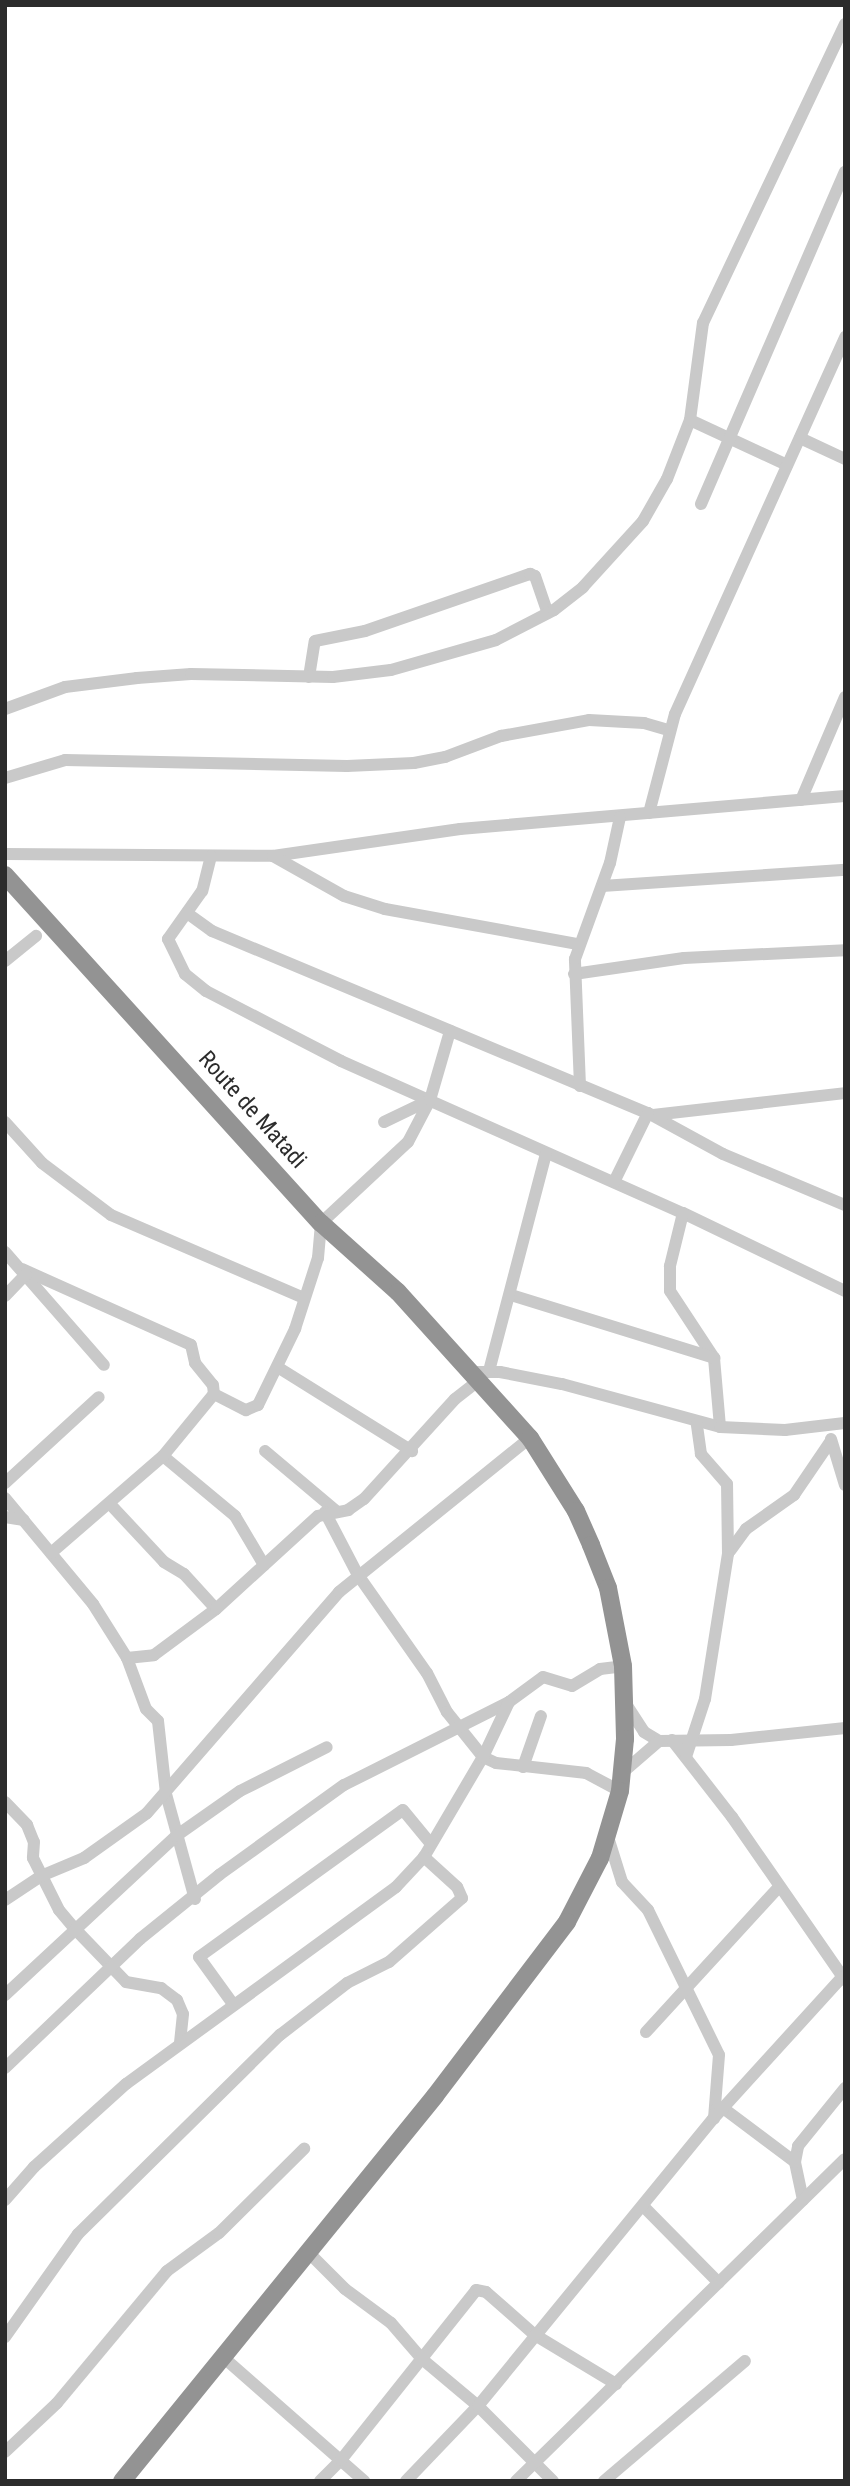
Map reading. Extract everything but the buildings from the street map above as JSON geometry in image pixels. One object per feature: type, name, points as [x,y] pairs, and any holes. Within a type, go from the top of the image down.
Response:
[{"type":"highway","name":"Route de Matadi","points":[[5,875],[321,1223],[398,1292],[478,1375],[530,1438],[576,1511],[591,1545],[608,1588],[623,1667],[625,1702],[620,1791],[608,1837],[574,1910],[526,1982],[122,2481]]},
{"type":"street","points":[[5,709],[65,687],[137,678],[191,674],[309,677],[374,674],[419,664],[496,640],[548,613],[583,587],[643,521],[667,479],[690,420],[703,323],[845,24]]},
{"type":"street","points":[[701,503],[845,172]]},
{"type":"street","points":[[649,813],[669,730],[845,337]]},
{"type":"street","points":[[690,420],[787,465]]},
{"type":"street","points":[[800,438],[845,459]]},
{"type":"street","points":[[309,677],[315,641],[365,631],[530,574],[536,576],[548,613]]},
{"type":"street","points":[[801,800],[845,697]]},
{"type":"street","points":[[5,778],[54,762],[84,759],[347,766],[414,763],[445,757],[501,737],[589,720],[643,723],[669,730]]},
{"type":"street","points":[[5,854],[273,856],[460,829],[845,796]]},
{"type":"street","points":[[580,1086],[574,974],[578,944],[602,886],[620,817]]},
{"type":"street","points":[[211,856],[202,891],[173,928],[168,944],[194,983],[261,1023],[683,1213],[845,1291]]},
{"type":"street","points":[[273,856],[344,896],[385,909],[578,944]]},
{"type":"street","points":[[602,886],[845,870]]},
{"type":"street","points":[[187,913],[212,931],[651,1114],[723,1154],[845,1205]]},
{"type":"street","points":[[5,961],[36,936]]},
{"type":"street","points":[[574,974],[684,958],[845,950]]},
{"type":"street","points":[[214,1394],[250,1410],[279,1368],[318,1258],[321,1223],[401,1151],[430,1100],[450,1031]]},
{"type":"street","points":[[651,1114],[845,1093]]},
{"type":"street","points":[[384,1122],[430,1100]]},
{"type":"street","points":[[614,1182],[651,1114]]},
{"type":"street","points":[[5,1122],[42,1163],[111,1215],[304,1298]]},
{"type":"street","points":[[127,1658],[154,1655],[216,1609],[330,1511],[348,1510],[364,1499],[412,1451],[478,1375],[511,1295],[547,1154]]},
{"type":"street","points":[[683,1213],[670,1266],[670,1291],[714,1358],[720,1427]]},
{"type":"street","points":[[5,1251],[104,1365]]},
{"type":"street","points":[[5,1296],[24,1271]]},
{"type":"street","points":[[24,1271],[191,1345],[195,1363],[213,1385],[214,1394],[163,1456],[51,1553]]},
{"type":"street","points":[[511,1295],[714,1358]]},
{"type":"street","points":[[279,1368],[412,1451]]},
{"type":"street","points":[[478,1375],[562,1384],[697,1424],[785,1430],[845,1424]]},
{"type":"street","points":[[5,1483],[99,1397]]},
{"type":"street","points":[[686,1757],[705,1699],[728,1554],[727,1484],[701,1454],[697,1424]]},
{"type":"street","points":[[845,1424],[831,1433],[830,1442],[845,1485]]},
{"type":"street","points":[[5,1900],[41,1876],[84,1858],[166,1794],[358,1575],[530,1438]]},
{"type":"street","points":[[728,1554],[746,1529],[794,1495],[830,1442]]},
{"type":"street","points":[[265,1451],[330,1511],[358,1575],[411,1648],[458,1727],[483,1757],[523,1767],[586,1773],[620,1791]]},
{"type":"street","points":[[163,1456],[235,1516],[264,1565]]},
{"type":"street","points":[[5,1498],[93,1604],[127,1658],[146,1709],[158,1721],[166,1794],[195,1899]]},
{"type":"street","points":[[110,1504],[163,1562],[184,1574],[216,1609]]},
{"type":"street","points":[[5,1517],[24,1520]]},
{"type":"street","points":[[5,2068],[108,1967],[195,1899],[219,1875],[344,1785],[509,1702],[546,1676],[572,1686],[600,1669],[623,1667]]},
{"type":"street","points":[[5,2200],[104,2101],[233,2004],[397,1887],[424,1857],[483,1757],[509,1702]]},
{"type":"street","points":[[625,1702],[644,1732],[666,1740],[845,1728]]},
{"type":"street","points":[[523,1767],[541,1716]]},
{"type":"street","points":[[406,2481],[478,2406],[535,2335],[645,2208],[718,2112],[844,1978],[686,1757],[666,1740]]},
{"type":"street","points":[[622,1773],[666,1740]]},
{"type":"street","points":[[5,1994],[176,1836],[240,1791],[327,1747]]},
{"type":"street","points":[[5,1802],[27,1825],[41,1876],[76,1930],[108,1967],[125,1982],[171,1992],[183,2014],[180,2043]]},
{"type":"street","points":[[233,2004],[199,1958],[403,1810],[431,1844]]},
{"type":"street","points":[[608,1837],[622,1882],[648,1910],[721,2061],[718,2112]]},
{"type":"street","points":[[5,2337],[79,2234],[271,2043],[347,1983],[389,1962],[462,1898],[457,1887],[424,1857]]},
{"type":"street","points":[[646,2032],[778,1888]]},
{"type":"street","points":[[803,2200],[796,2162],[802,2139],[845,2088]]},
{"type":"street","points":[[718,2112],[796,2162]]},
{"type":"street","points":[[5,2452],[57,2403],[167,2271],[219,2233],[304,2149]]},
{"type":"street","points":[[516,2481],[845,2159]]},
{"type":"street","points":[[645,2208],[719,2283]]},
{"type":"street","points":[[309,2253],[345,2289],[398,2330],[422,2359],[478,2406],[536,2461],[553,2481]]},
{"type":"street","points":[[320,2481],[341,2460],[476,2290],[485,2292],[535,2335],[616,2384]]},
{"type":"street","points":[[223,2357],[364,2481]]},
{"type":"street","points":[[604,2481],[745,2361]]}]
